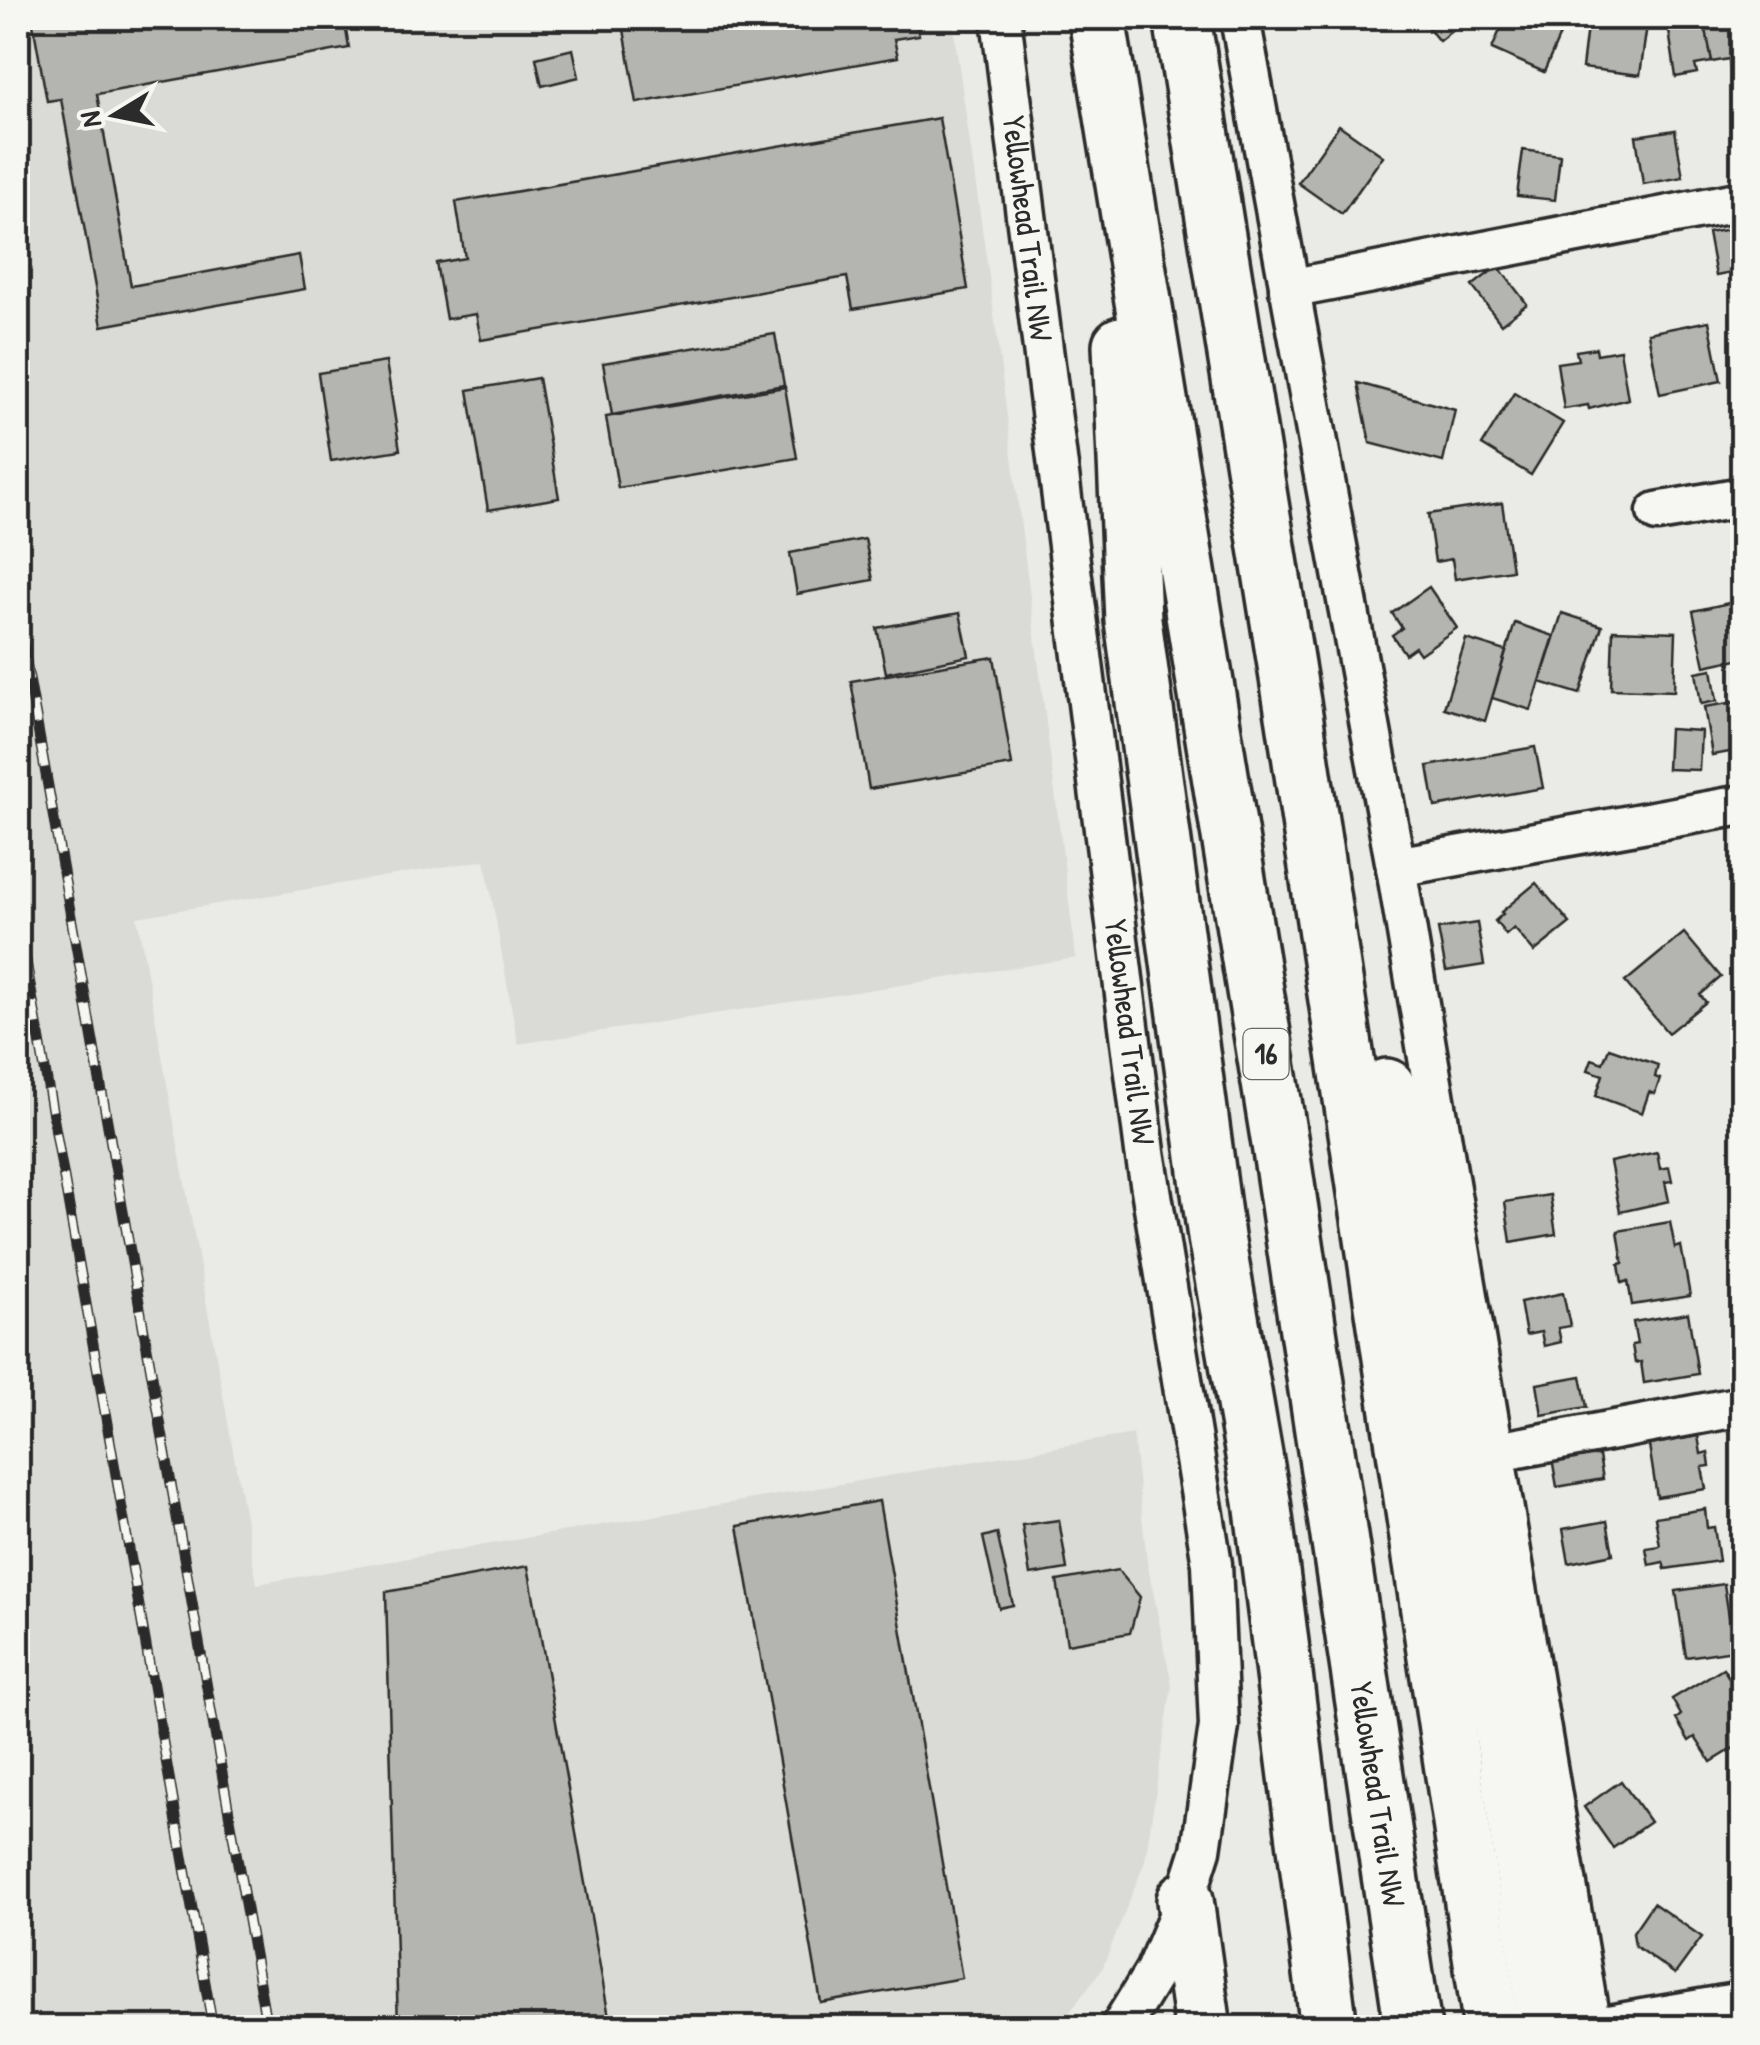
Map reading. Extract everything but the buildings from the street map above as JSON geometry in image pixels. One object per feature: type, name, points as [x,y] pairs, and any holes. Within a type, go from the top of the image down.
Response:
[{"type":"highway","name":"Yellowhead Trail NW","points":[[1097,18],[1280,1144],[1414,2028]]},
{"type":"highway","points":[[1182,18],[1295,721],[1492,2028]]},
{"type":"highway","points":[[1109,83],[1133,620],[1216,1237],[1262,1501],[1328,2028]]},
{"type":"highway","points":[[1295,721],[1385,1072],[1504,1740],[1547,2028]]},
{"type":"highway","points":[[1185,1900],[1203,2028]]},
{"type":"street","name":"Yellowhead Trail NW","points":[[1000,18],[1142,1132],[1212,1564],[1219,1726],[1201,1850],[1185,1900],[1150,1982],[1120,2028]]},
{"type":"street","points":[[1240,18],[1396,866],[1591,2028],[1742,2002]]},
{"type":"street","points":[[1289,289],[1742,201]]},
{"type":"street","points":[[1657,512],[1742,497]]},
{"type":"street","points":[[1396,866],[1742,805]]},
{"type":"street","points":[[1497,1452],[1742,1406]]},
{"type":"shaded area","points":[[18,18],[952,18],[1076,958],[518,1044],[485,860],[137,917],[257,1584],[1133,1434],[1147,1562],[1172,1685],[1145,1861],[1103,1967],[1059,2027],[18,2027]]},
{"type":"railway","points":[[18,616],[267,2028]]},
{"type":"railway","points":[[18,916],[213,2028]]}]
